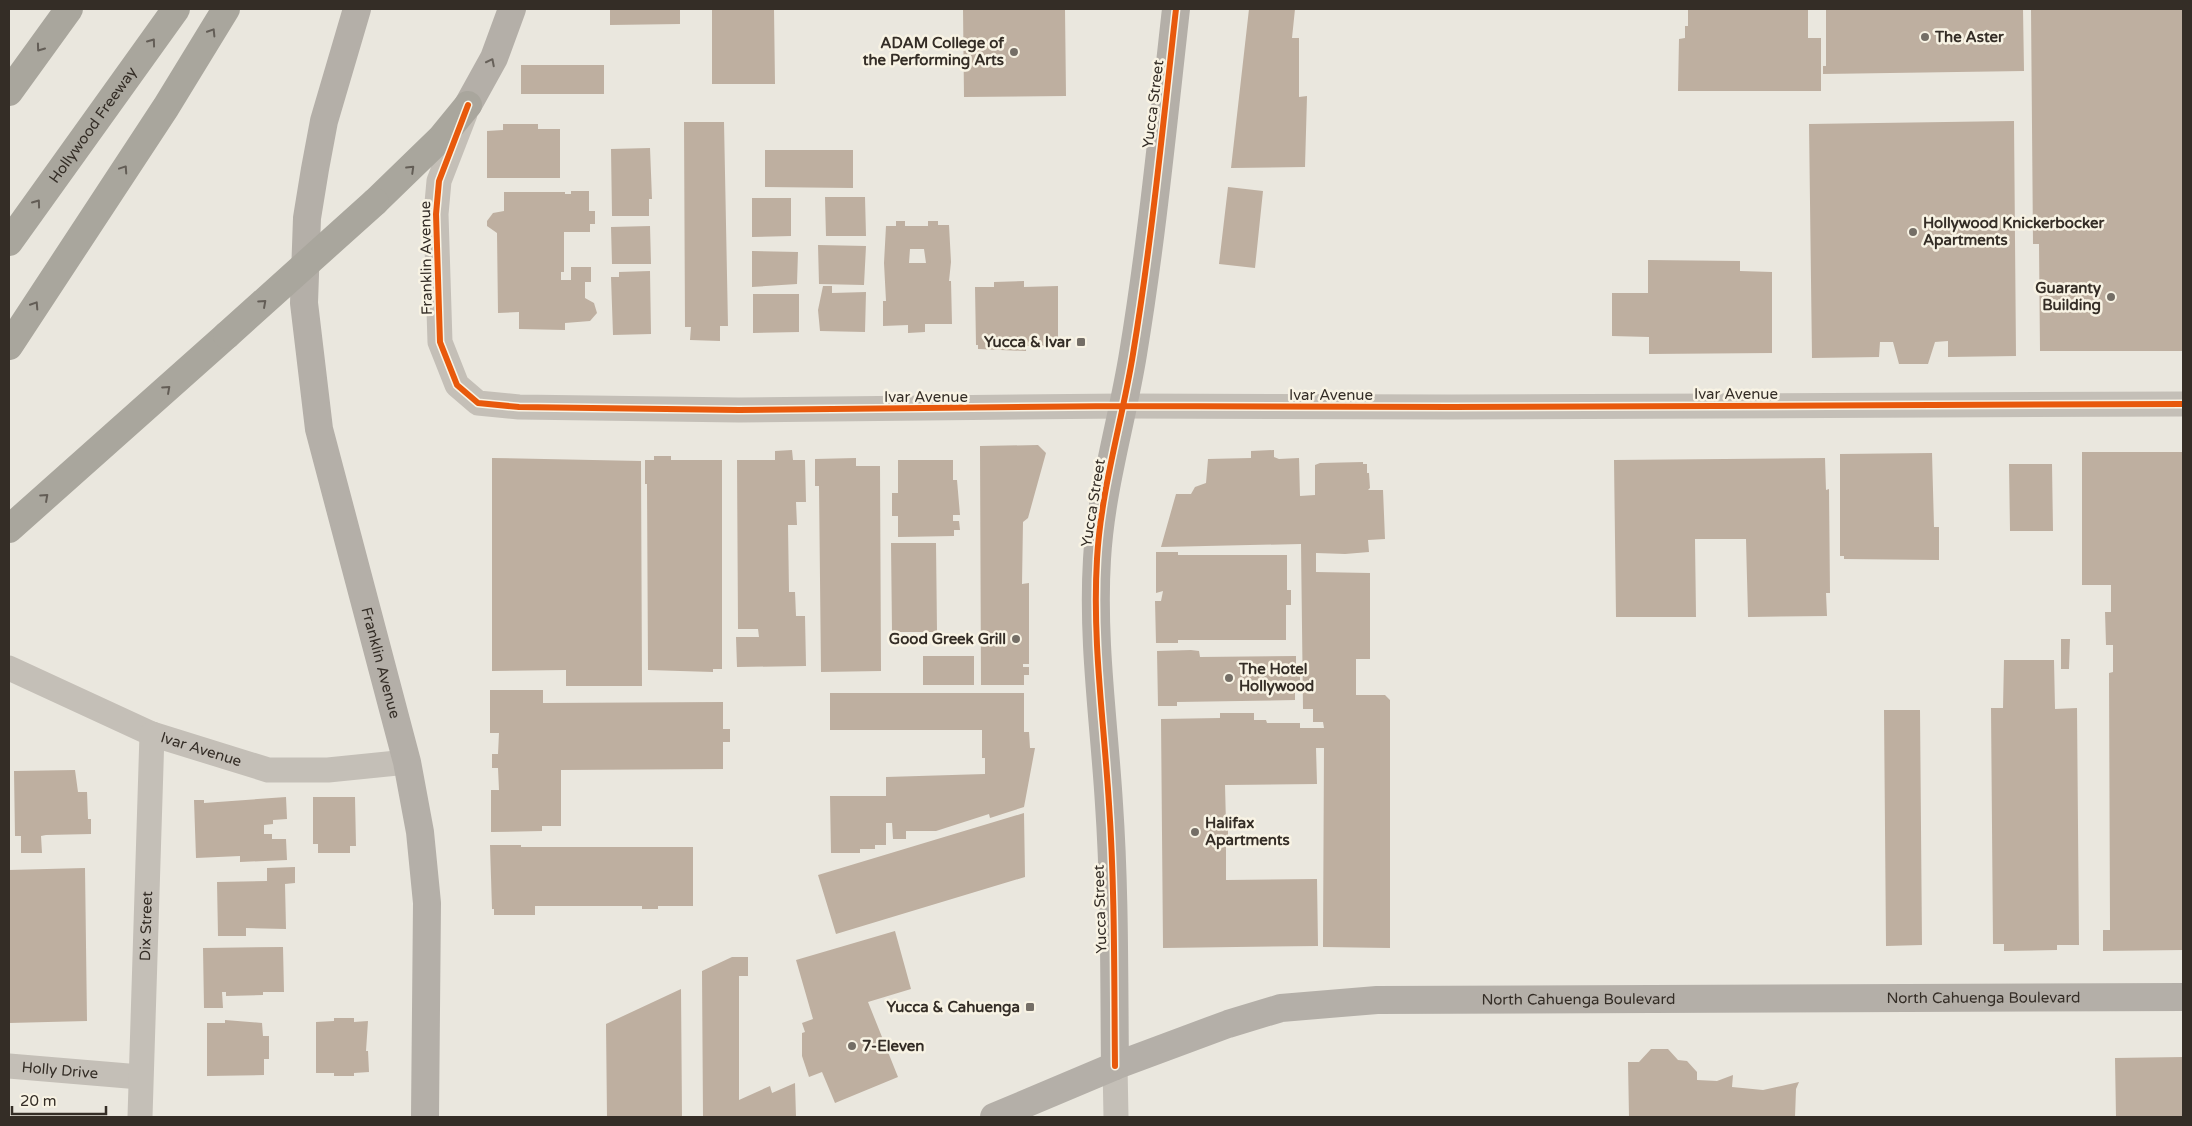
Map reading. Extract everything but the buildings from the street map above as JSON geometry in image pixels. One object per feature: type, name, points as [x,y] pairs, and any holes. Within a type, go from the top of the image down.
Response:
[{"type":"highway","points":[[9,92],[69,9]]},
{"type":"highway","name":"Hollywood Freeway","points":[[9,242],[176,9]]},
{"type":"highway","points":[[9,346],[166,107],[226,9]]},
{"type":"highway","points":[[9,530],[375,202],[441,138],[468,105]]},
{"type":"main road","name":"Franklin Avenue","points":[[357,9],[324,121],[315,169],[308,218],[304,303],[319,429],[407,762],[420,832],[427,903],[425,1117]]},
{"type":"main road","name":"Franklin Avenue","points":[[468,105],[494,58],[512,9]]},
{"type":"main road","name":"Yucca Street","points":[[1115,1066],[1112,875],[1109,802],[1097,659],[1096,586],[1101,518],[1123,406],[1149,251],[1176,9]]},
{"type":"main road","name":"North Cahuenga Boulevard","points":[[994,1117],[1115,1066],[1228,1024],[1281,1008],[1376,1000],[2183,997]]},
{"type":"street","name":"Franklin Avenue","points":[[468,105],[439,181],[436,214],[440,342],[457,385],[478,403]]},
{"type":"street","name":"Ivar Avenue","points":[[478,403],[519,407],[738,410],[1123,406],[1451,408],[2183,404]]},
{"type":"street","name":"Ivar Avenue","points":[[9,668],[152,734],[268,770],[328,770],[407,762]]},
{"type":"street","name":"Dix Street","points":[[140,1117],[152,734]]},
{"type":"street","name":"Holly Drive","points":[[9,1066],[140,1077]]},
{"type":"street","name":"Yucca Street","points":[[1115,1066],[1116,1117]]},
{"type":"cycle path","points":[[1115,1066],[1112,869],[1097,651],[1097,559],[1103,507],[1140,311],[1157,182],[1176,9]]},
{"type":"cycle path","points":[[468,105],[439,181],[436,214],[440,342],[457,385],[478,403],[519,407],[739,410],[1123,406],[1451,407],[2183,404]]},
{"type":"place","name":"The Aster","points":[[1925,37]]},
{"type":"place","name":"ADAM College of the Performing Arts","points":[[1014,52]]},
{"type":"place","name":"Hollywood Knickerbocker Apartments","points":[[1913,232]]},
{"type":"place","name":"Guaranty Building","points":[[2111,297]]},
{"type":"place","name":"Yucca & Ivar","points":[[1081,342]]},
{"type":"place","name":"Good Greek Grill","points":[[1016,639]]},
{"type":"place","name":"The Hotel Hollywood","points":[[1229,678]]},
{"type":"place","name":"Halifax Apartments","points":[[1195,832]]},
{"type":"place","name":"Yucca & Cahuenga","points":[[1030,1007]]},
{"type":"place","name":"7-Eleven","points":[[852,1046]]}]
